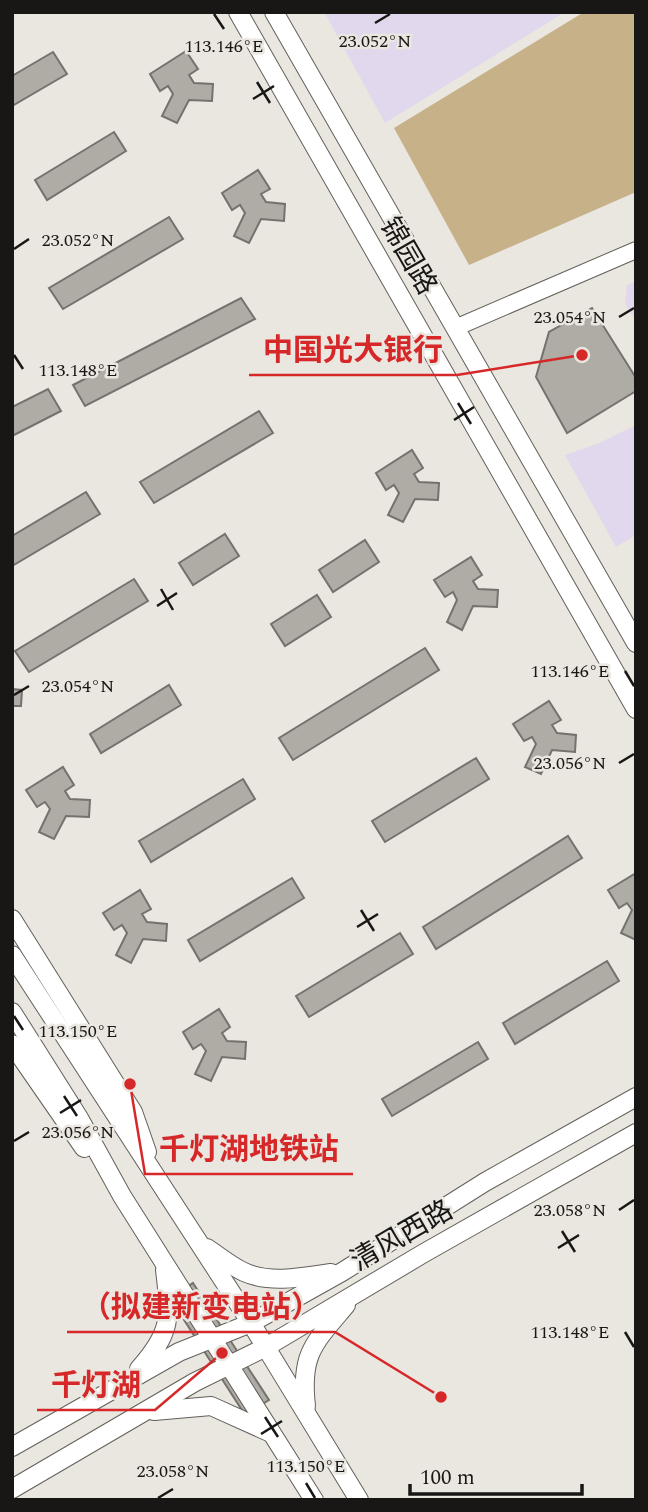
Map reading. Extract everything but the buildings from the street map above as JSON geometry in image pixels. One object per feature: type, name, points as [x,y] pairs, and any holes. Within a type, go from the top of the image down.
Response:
[{"type":"main road","name":"锦园路","points":[[239,12],[636,709]]},
{"type":"main road","points":[[274,12],[636,643]]},
{"type":"main road","points":[[12,919],[133,1112],[156,1178]]},
{"type":"main road","points":[[12,955],[251,1323],[359,1500]]},
{"type":"main road","points":[[12,1012],[79,1118],[122,1196],[314,1500]]},
{"type":"main road","points":[[12,1044],[88,1153],[122,1196]]},
{"type":"main road","name":"清风西路","points":[[12,1447],[179,1352],[251,1323],[342,1272],[485,1182],[636,1097]]},
{"type":"main road","name":"清风西路","points":[[12,1489],[195,1382],[266,1347],[636,1133]]},
{"type":"main road","points":[[200,1243],[243,1271],[260,1277],[299,1278],[342,1272]]},
{"type":"main road","points":[[132,1377],[157,1348],[165,1333],[169,1297],[164,1263]]},
{"type":"main road","points":[[306,1413],[303,1386],[310,1350],[356,1293]]},
{"type":"main road","points":[[147,1412],[211,1406],[271,1433]]},
{"type":"street","points":[[455,328],[636,250]]},
{"type":"shaded area","points":[[324,12],[565,12],[385,123]]},
{"type":"shaded area","points":[[584,12],[636,12],[636,192],[469,265],[394,128]]},
{"type":"shaded area","points":[[636,281],[636,321],[625,304],[627,285]]},
{"type":"shaded area","points":[[636,425],[636,535],[616,547],[565,455],[599,443]]},
{"type":"place","name":"中国光大银行","points":[[582,355]]},
{"type":"place","name":"千灯湖地铁站","points":[[130,1084]]},
{"type":"place","name":"千灯湖","points":[[222,1353]]},
{"type":"place","name":"（拟建新变电站）","points":[[441,1397]]}]
